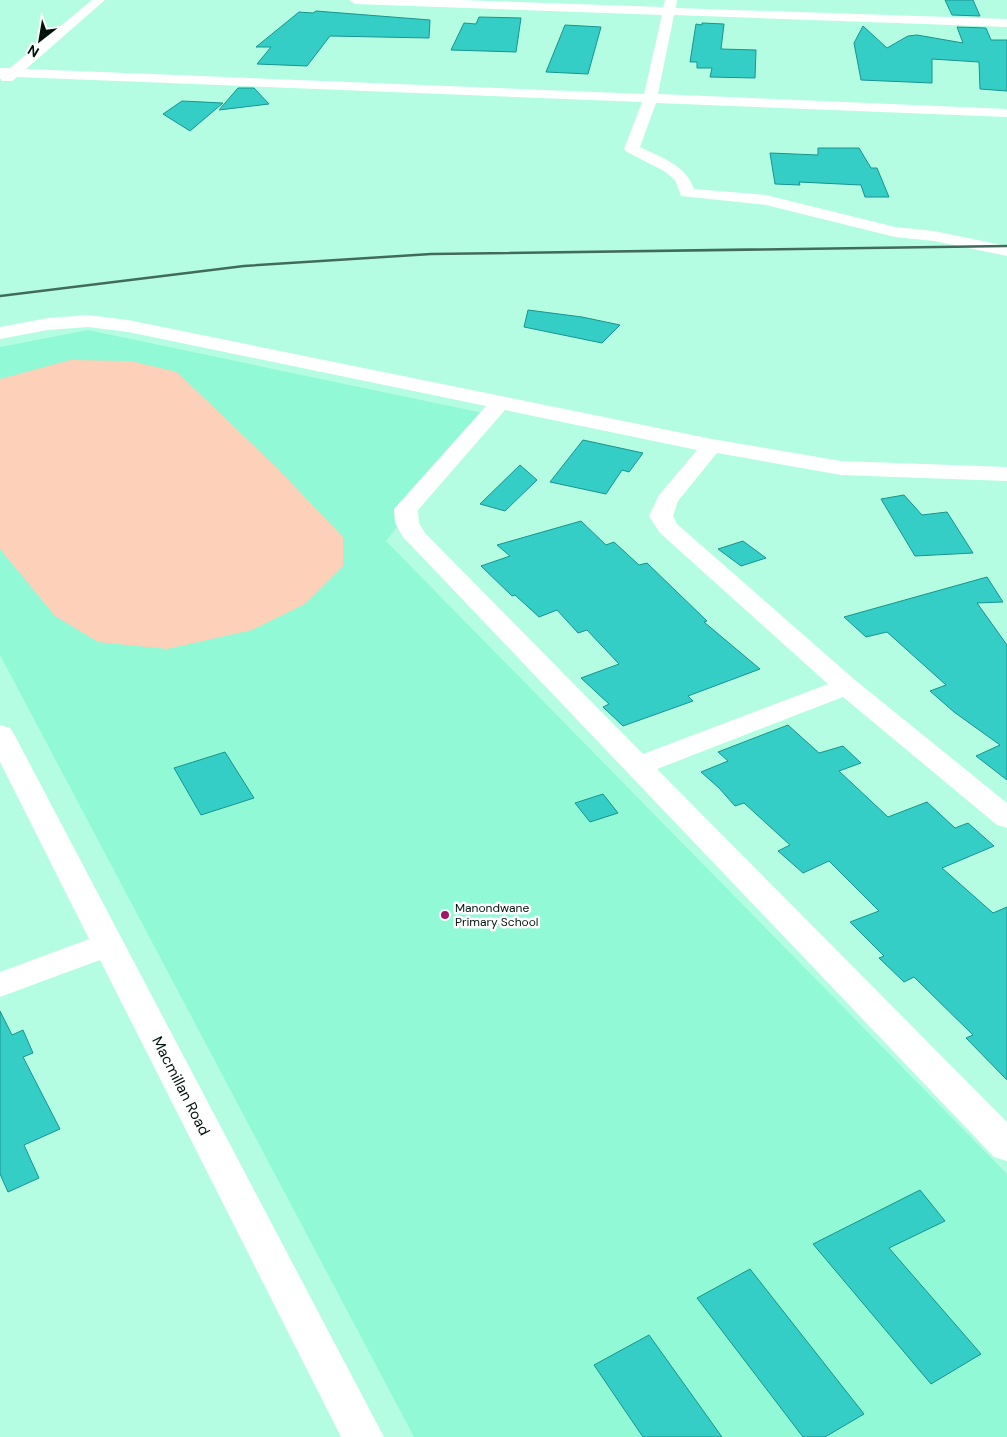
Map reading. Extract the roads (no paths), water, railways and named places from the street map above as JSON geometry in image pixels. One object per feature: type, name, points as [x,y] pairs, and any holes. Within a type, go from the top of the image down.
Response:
[{"type":"street","points":[[0,84],[7,72],[98,0]]},
{"type":"street","points":[[355,0],[669,6],[1007,23]]},
{"type":"street","points":[[669,6],[650,99],[632,149],[676,172],[682,178],[687,193],[766,200],[895,232],[934,236],[1007,251]]},
{"type":"street","points":[[7,72],[1007,113]]},
{"type":"street","points":[[0,333],[48,324],[88,321],[128,326],[712,446],[841,468],[1005,478]]},
{"type":"street","points":[[501,402],[406,509],[407,523],[415,537],[1007,1146]]},
{"type":"street","points":[[712,446],[667,500],[661,516],[668,528],[846,686],[1007,818]]},
{"type":"street","points":[[638,766],[846,686]]},
{"type":"street","name":"Macmillan Road","points":[[0,734],[362,1437]]},
{"type":"street","points":[[0,985],[108,944]]},
{"type":"railway","points":[[0,296],[244,266],[431,254],[1007,246]]},
{"type":"place","name":"Manondwane Primary School","points":[[445,915]]}]
